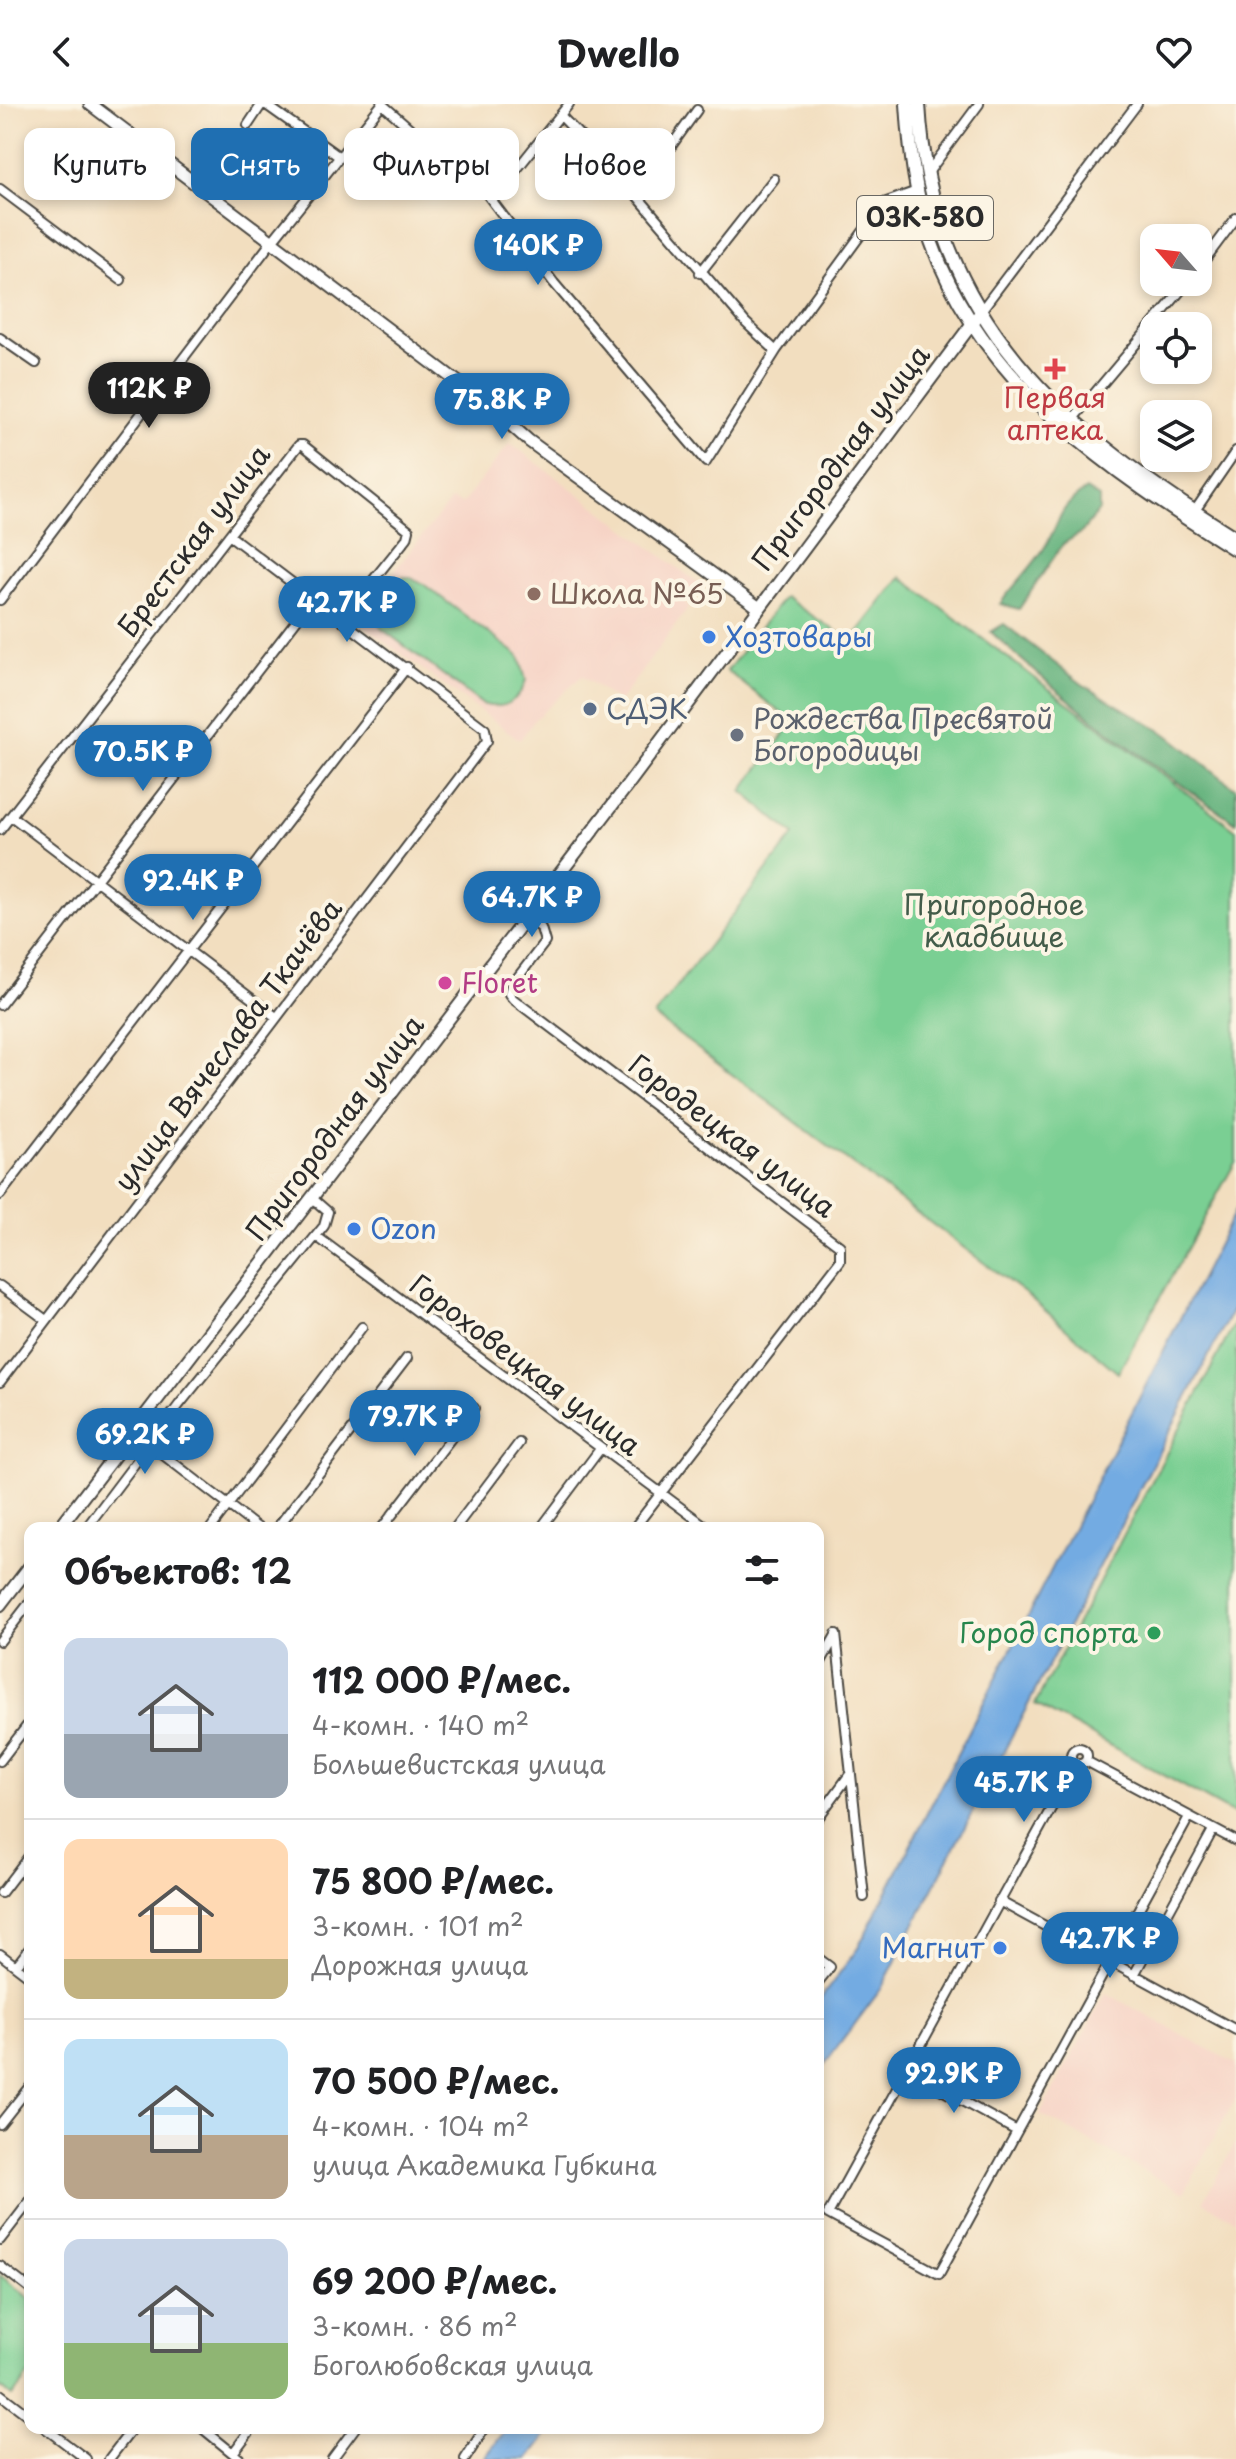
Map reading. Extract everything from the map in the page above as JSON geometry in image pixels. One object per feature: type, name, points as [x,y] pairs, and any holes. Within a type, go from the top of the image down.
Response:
[{"type":"main road","name":"03К-580","points":[[907,104],[917,191],[931,242],[976,319],[1024,391],[1064,430],[1131,482],[1236,550]]},
{"type":"main road","name":"03К-580","points":[[919,104],[926,175],[941,234],[976,319],[1071,421],[1194,512],[1236,538]]},
{"type":"street","points":[[90,104],[201,180],[273,240],[492,408],[529,441],[758,607]]},
{"type":"street","points":[[248,125],[263,104],[338,156]]},
{"type":"street","points":[[0,600],[273,240],[382,104],[410,128]]},
{"type":"street","points":[[519,166],[569,104]]},
{"type":"street","points":[[926,175],[979,104]]},
{"type":"street","name":"Пригородная улица","points":[[64,1522],[527,916],[1137,104]]},
{"type":"street","points":[[675,141],[697,110]]},
{"type":"street","points":[[560,115],[572,128]]},
{"type":"street","points":[[700,273],[774,179]]},
{"type":"street","points":[[0,189],[121,280]]},
{"type":"street","points":[[494,200],[515,234],[706,462],[776,351],[884,203],[917,191]]},
{"type":"street","points":[[640,200],[700,273],[776,351]]},
{"type":"street","points":[[1212,250],[1236,218]]},
{"type":"street","points":[[1071,421],[1176,296]]},
{"type":"street","points":[[0,338],[36,363]]},
{"type":"street","name":"Брестская улица","points":[[0,830],[229,535],[294,446],[303,445],[409,530],[407,538],[341,620]]},
{"type":"street","points":[[1194,512],[1236,451]]},
{"type":"street","points":[[0,1195],[407,667],[312,600],[229,535]]},
{"type":"street","points":[[0,1005],[312,600]]},
{"type":"street","name":"улица Вячеслава Ткачёва","points":[[0,1382],[487,741],[488,734],[407,667]]},
{"type":"street","points":[[11,816],[276,1017]]},
{"type":"street","name":"Городецкая улица","points":[[527,916],[541,928],[545,942],[511,986],[509,994],[513,999],[840,1246],[840,1261],[638,1522]]},
{"type":"street","points":[[90,1522],[179,1405],[324,1226],[328,1212],[312,1198]]},
{"type":"street","name":"Гороховецкая улица","points":[[316,1236],[700,1522]]},
{"type":"street","points":[[0,1286],[46,1320]]},
{"type":"street","points":[[216,1522],[362,1327]]},
{"type":"street","points":[[282,1522],[407,1358]]},
{"type":"street","points":[[163,1392],[179,1405]]},
{"type":"street","points":[[387,1522],[474,1408]]},
{"type":"street","points":[[460,1522],[519,1443]]},
{"type":"street","points":[[149,1444],[250,1522]]},
{"type":"street","points":[[545,1522],[600,1449]]},
{"type":"street","points":[[0,1605],[24,1574]]},
{"type":"street","points":[[0,1641],[24,1610]]},
{"type":"street","points":[[20,1615],[24,1618]]},
{"type":"street","points":[[0,1622],[9,1629]]},
{"type":"street","points":[[824,1656],[836,1634],[864,1897]]},
{"type":"street","points":[[0,1761],[24,1730]]},
{"type":"street","points":[[1189,1817],[939,2274],[828,2214],[999,1901],[1081,1762],[1189,1817],[1213,1830],[1236,1841]]},
{"type":"street","points":[[824,1810],[851,1774]]},
{"type":"street","points":[[1134,1975],[1213,1830]]},
{"type":"street","points":[[1,1893],[24,1863]]},
{"type":"street","points":[[999,1901],[1236,2030]]},
{"type":"street","points":[[0,1954],[24,1972]]},
{"type":"street","points":[[16,1966],[24,1956]]},
{"type":"street","points":[[907,2071],[1017,2131]]},
{"type":"street","points":[[2,2117],[24,2093]]},
{"type":"street","points":[[0,2240],[24,2209]]},
{"type":"street","points":[[0,2266],[24,2284]]},
{"type":"street","points":[[0,2394],[24,2412]]},
{"type":"street","points":[[53,2434],[86,2459]]},
{"type":"street","points":[[109,2459],[128,2434]]},
{"type":"street","points":[[209,2434],[236,2456],[249,2434]]},
{"type":"street","points":[[332,2459],[351,2434]]},
{"type":"street","points":[[465,2459],[481,2434]]},
{"type":"shaded area","name":"Школа №65","points":[[510,443],[701,585],[686,604],[689,607],[619,702],[582,676],[534,720],[520,740],[355,620],[451,500],[462,504]]},
{"type":"shaded area","points":[[1106,1993],[1236,2064],[1236,2098],[1184,2193],[1040,2114]]},
{"type":"shaded area","points":[[1236,2142],[1236,2220],[1203,2202]]},
{"type":"green space","points":[[1086,490],[1099,498],[1099,510],[1082,532],[1063,544],[1019,609],[1000,604],[1041,553],[1061,514]]},
{"type":"green space","points":[[408,577],[422,583],[519,656],[526,680],[515,699],[504,705],[482,704],[381,628],[375,610],[378,594],[390,582]]},
{"type":"green space","name":"Пригородное кладбище","points":[[901,577],[1236,830],[1236,1161],[1118,1373],[1027,1295],[654,1016],[794,835],[742,791],[793,722],[727,671],[784,597],[851,641]]},
{"type":"green space","points":[[1004,624],[1082,684],[1168,735],[1236,789],[1236,823],[1141,756],[1049,683],[991,632]]},
{"type":"green space","name":"Город спорта","points":[[1236,1321],[1236,1815],[1035,1704]]},
{"type":"green space","points":[[0,2275],[24,2294],[24,2381],[12,2397],[0,2387]]},
{"type":"water","points":[[1236,1209],[1236,1303],[881,1989],[824,2065],[824,1994],[858,1948]]},
{"type":"water","points":[[503,2434],[547,2434],[528,2459],[484,2459]]},
{"type":"place","name":"Первая аптека","points":[[1055,369]]},
{"type":"place","name":"Школа №65","points":[[534,594]]},
{"type":"place","name":"Хозтовары","points":[[709,637]]},
{"type":"place","name":"СДЭК","points":[[590,709]]},
{"type":"place","name":"Рождества Пресвятой Богородицы","points":[[737,735]]},
{"type":"place","name":"Floret","points":[[445,983]]},
{"type":"place","name":"Ozon","points":[[354,1229]]},
{"type":"place","name":"Город спорта","points":[[1154,1633]]},
{"type":"place","name":"Магнит","points":[[1000,1948]]}]
